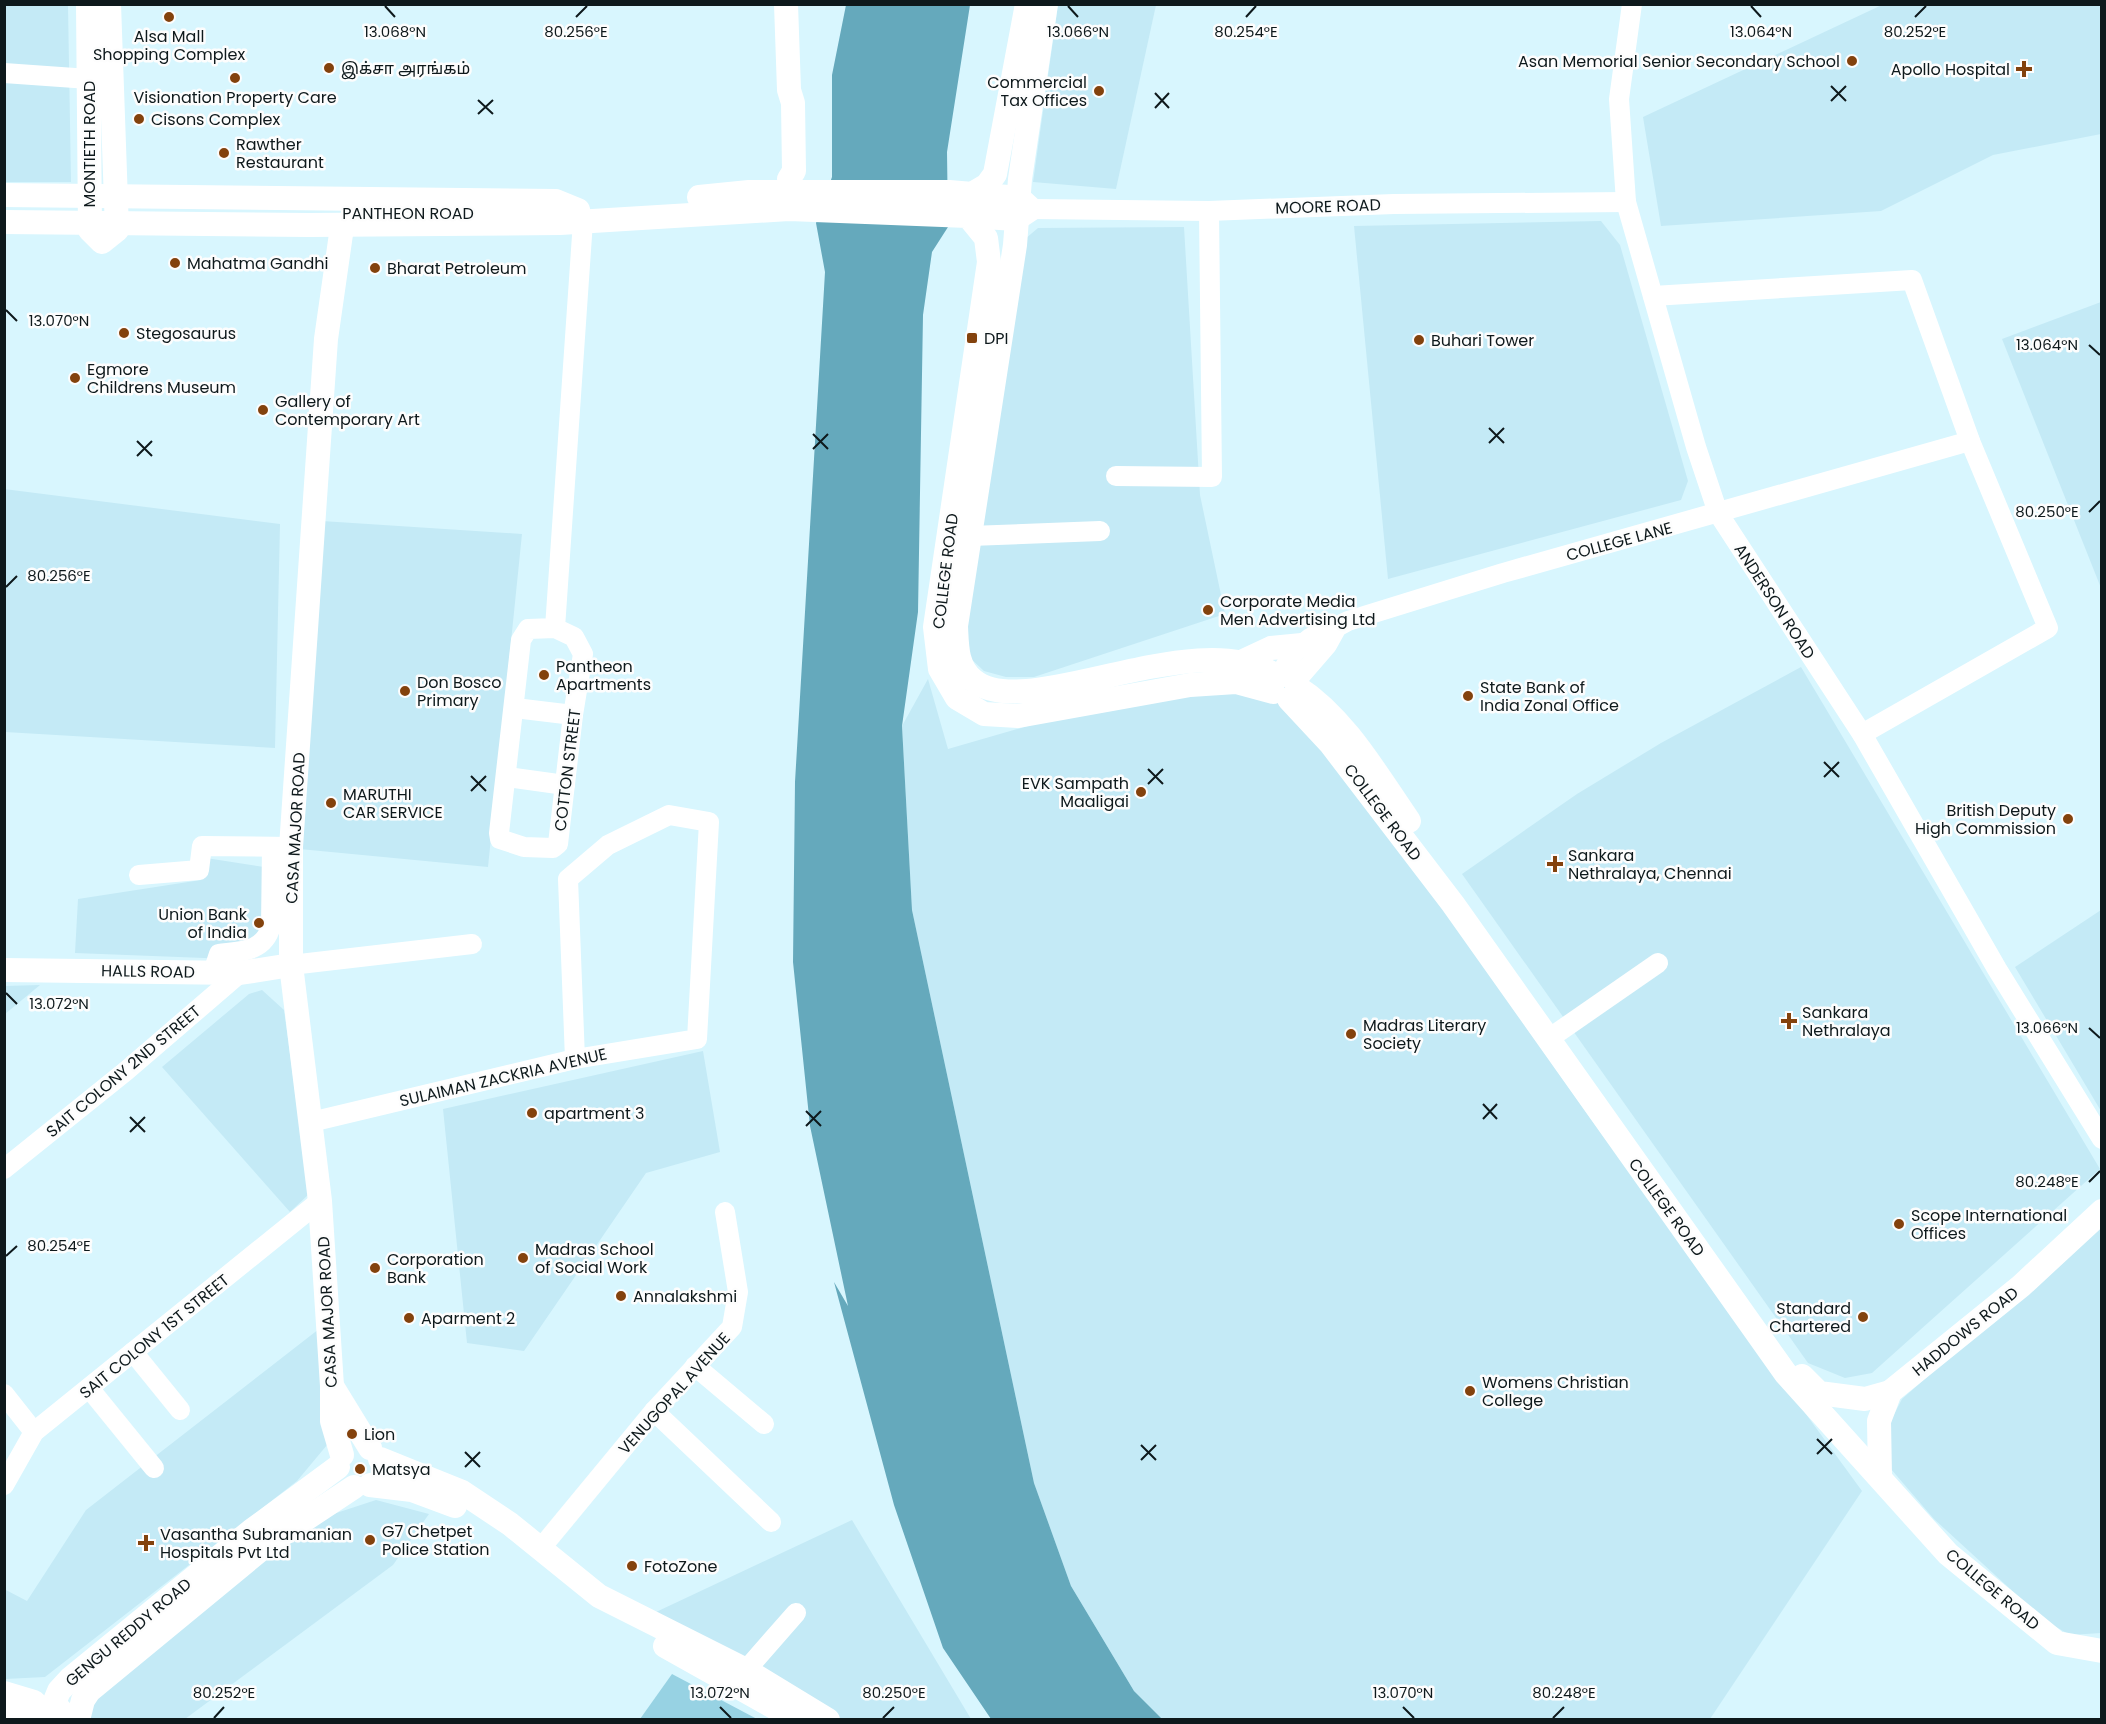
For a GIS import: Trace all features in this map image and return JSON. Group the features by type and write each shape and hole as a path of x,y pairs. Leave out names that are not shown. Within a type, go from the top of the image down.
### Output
{"main road":[{"name":"MONTIETH ROAD","path":"88,4 89,196 103,234"},
{"path":"103,234 117,196 109,4"},
{"path":"786,4 789,90 783,101 795,190"},
{"path":"959,204 987,185 995,174 1027,4"},
{"name":"COLLEGE ROAD","path":"1046,4 1022,208 956,626 958,660 972,680 991,690 1019,693 1182,661 1241,662 1267,669 1285,685 1453,904 1786,1374 1948,1554 2057,1643 2102,1652"},
{"path":"749,192 770,179 795,190"},
{"path":"4,222 309,225 572,217 795,190 1022,208"},
{"name":"PANTHEON ROAD","path":"4,211 471,213 572,217 749,192 795,190"},
{"path":"4,195 556,201 572,217"},
{"path":"194,231 195,197"},
{"name":"COLLEGE ROAD","path":"959,204 986,238 989,262 935,627 940,669 957,698 984,714 1018,716 1190,685 1236,682 1285,685 1312,697 1359,749 1795,1368 1819,1393 1865,1399 1890,1392"},
{"path":"4,232 103,234 194,231 340,234 566,231 572,217"},
{"name":"CASA MAJOR ROAD","path":"340,234 326,339 282,847 291,934 292,973 320,1201 332,1386 332,1421 340,1461"},
{"path":"1241,662 1271,648 1302,645"},
{"path":"244,972 266,963 291,934"},
{"name":"HALLS ROAD","path":"4,970 292,973"},
{"name":"HADDOWS ROAD","path":"1890,1392 2022,1286 2102,1211"},
{"path":"4,1713 27,1718 46,1713 79,1715 83,1700 89,1692 265,1546 379,1475 375,1454 332,1386"},
{"path":"1880,1476 1879,1421 1890,1392"},
{"path":"797,1719 597,1608 535,1558 470,1514 432,1496 412,1490 362,1486 343,1479 340,1461 358,1446 462,1492 541,1548 599,1596 746,1670 828,1719"},
{"name":"GENGU REDDY ROAD","path":"46,1713 59,1691 71,1678 340,1461"},
{"path":"4,1694 34,1702 46,1713"}],"street":[{"name":"ANDERSON ROAD","path":"1632,4 1619,99 1626,202 1696,447 1718,513 1862,734 1997,969 2102,1138"},
{"path":"4,73 89,79"},
{"name":"MOORE ROAD","path":"1022,208 1209,211 1394,204 1626,202"},
{"path":"1116,476 1212,477 1209,211"},
{"path":"555,628 572,217"},
{"path":"1653,296 1912,280 1970,441 2048,628 1862,734"},
{"name":"COLLEGE LANE","path":"1285,685 1287,663 1315,632 1337,627 1348,621 1503,573 1970,441"},
{"path":"970,536 1100,531"},
{"path":"1285,685 1328,645 1337,627"},
{"name":"COTTON STREET","path":"555,628 574,637 583,649 558,844 553,848 524,847 500,839 523,635 528,629 555,628"},
{"path":"515,708 573,715"},
{"path":"507,777 565,785"},
{"name":"SULAIMAN ZACKRIA AVENUE","path":"311,1122 575,1059 697,1039 709,822 669,814 608,845 568,879 575,1059"},
{"path":"139,875 199,870 202,846 282,847 269,936 257,948 219,954 213,972"},
{"path":"292,973 472,944"},
{"path":"1557,1033 1658,963"},
{"name":"SAIT COLONY 2ND STREET","path":"4,1168 126,1071 244,972"},
{"name":"SAIT COLONY 1ST STREET","path":"4,1485 34,1431 320,1201"},
{"name":"VENUGOPAL AVENUE","path":"541,1548 654,1411 732,1327 738,1292 724,1212"},
{"path":"133,1352 180,1410"},
{"path":"695,1366 764,1424"},
{"path":"89,1388 154,1468"},
{"path":"4,1394 34,1431"},
{"path":"654,1411 771,1522"},
{"path":"746,1670 796,1613"}],"shaded area":[{"name":"Asan Memorial Senior Secondary School","path":"1884,4 2101,5 2101,134 1993,155 1881,211 1661,226 1643,117"},
{"path":"4,5 68,5 71,182 5,182"},
{"path":"846,5 970,5 947,152 948,227 932,252 923,315 918,612 902,726 912,910 1034,1483 1071,1586 1134,1691 1162,1719 991,1719 943,1648 894,1505 834,1282 848,1306 810,1126 793,962 795,782 825,272 816,223 832,177 832,75"},
{"path":"1058,5 1156,5 1116,189 1033,182"},
{"path":"1601,221 1620,245 1688,481 1681,500 1388,579 1354,226"},
{"path":"1184,227 1200,495 1225,614 1034,677 1006,677 984,671 968,656 962,637 1025,239 1038,228"},
{"path":"2102,302 2101,588 2002,339"},
{"path":"4,489 280,524 275,748 5,732"},
{"name":"Don Bosco Primary","path":"322,521 522,534 488,867 289,848"},
{"name":"Sankara Nethralaya","path":"1801,667 2100,1169 1872,1373 1845,1378 1808,1363 1462,874 1577,794 1661,743"},
{"path":"928,679 948,749 1184,681 1242,684 1283,704 1322,737 1593,1122 1862,1491 1710,1719 1162,1720 1134,1691 1071,1586 1034,1483 912,910 902,726"},
{"path":"206,858 264,867 263,938 230,959 75,953 78,899 201,880"},
{"path":"2101,910 2101,1111 2015,967"},
{"path":"40,985 5,1014 5,986"},
{"path":"262,990 284,1010 309,1194 290,1212 162,1067 249,994"},
{"name":"Madras School of Social Work","path":"703,1051 720,1152 646,1173 524,1351 467,1343 443,1109"},
{"path":"2101,1224 2101,1633 2070,1635 2044,1620 1934,1519 1884,1461 1885,1432 1902,1399"},
{"path":"319,1329 327,1445 297,1481 45,1677 5,1679 4,1589 27,1601 86,1510"},
{"path":"376,1500 429,1514 393,1565 185,1719 85,1720 93,1691 318,1519"},
{"path":"852,1520 971,1719 832,1719 656,1612"},
{"path":"672,1674 757,1719 640,1719"}],"place":[{"name":"Alsa Mall Shopping Complex","path":"169,17"},
{"name":"Asan Memorial Senior Secondary School","path":"1852,61"},
{"name":"இக்சா அரங்கம்","path":"329,68"},
{"name":"Apollo Hospital","path":"2024,69"},
{"name":"Visionation Property Care","path":"235,78"},
{"name":"Commercial Tax Offices","path":"1099,91"},
{"name":"Cisons Complex","path":"139,119"},
{"name":"Rawther Restaurant","path":"224,153"},
{"name":"Mahatma Gandhi","path":"175,263"},
{"name":"Bharat Petroleum","path":"375,268"},
{"name":"Stegosaurus","path":"124,333"},
{"name":"DPI","path":"972,338"},
{"name":"Buhari Tower","path":"1419,340"},
{"name":"Egmore Childrens Museum","path":"75,378"},
{"name":"Gallery of Contemporary Art","path":"263,410"},
{"name":"Corporate Media Men Advertising Ltd","path":"1208,610"},
{"name":"Pantheon Apartments","path":"544,675"},
{"name":"Don Bosco Primary","path":"405,691"},
{"name":"State Bank of India Zonal Office","path":"1468,696"},
{"name":"EVK Sampath Maaligai","path":"1141,792"},
{"name":"MARUTHI CAR SERVICE","path":"331,803"},
{"name":"British Deputy High Commission","path":"2068,819"},
{"name":"Sankara Nethralaya, Chennai","path":"1555,864"},
{"name":"Union Bank of India","path":"259,923"},
{"name":"Sankara Nethralaya","path":"1789,1021"},
{"name":"Madras Literary Society","path":"1351,1034"},
{"name":"apartment 3","path":"532,1113"},
{"name":"Scope International Offices","path":"1899,1224"},
{"name":"Madras School of Social Work","path":"523,1258"},
{"name":"Corporation Bank","path":"375,1268"},
{"name":"Annalakshmi","path":"621,1296"},
{"name":"Standard Chartered","path":"1863,1317"},
{"name":"Aparment 2","path":"409,1318"},
{"name":"Womens Christian College","path":"1470,1391"},
{"name":"Lion","path":"352,1434"},
{"name":"Matsya","path":"360,1469"},
{"name":"G7 Chetpet Police Station","path":"370,1540"},
{"name":"Vasantha Subramanian Hospitals Pvt Ltd","path":"146,1543"},
{"name":"FotoZone","path":"632,1566"}]}
